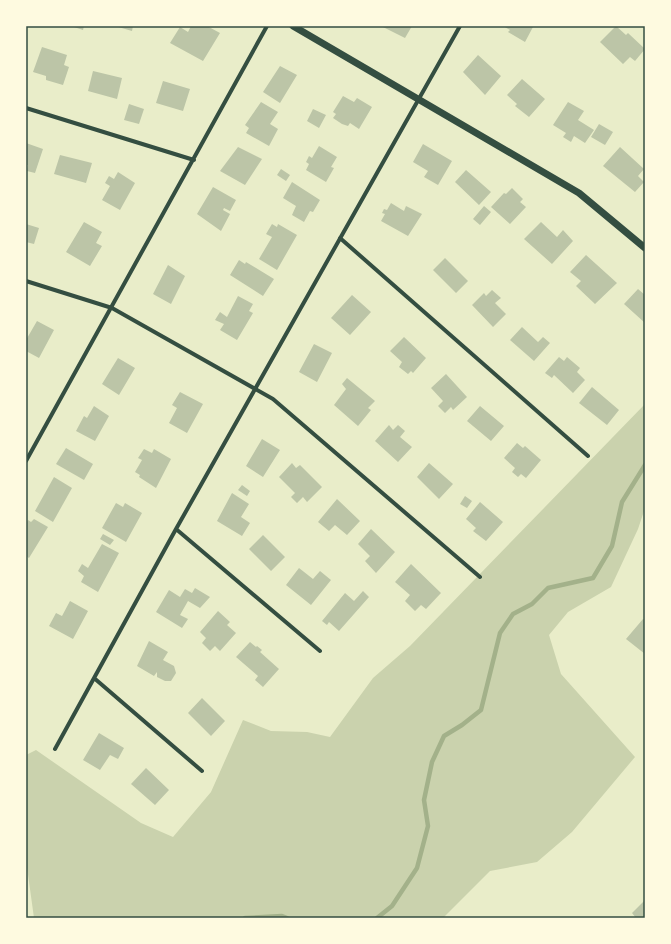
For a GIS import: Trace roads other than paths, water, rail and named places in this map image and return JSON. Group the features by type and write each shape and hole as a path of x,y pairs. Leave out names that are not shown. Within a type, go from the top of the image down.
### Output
{"street":[{"path":"26,461 267,26"},
{"path":"293,26 579,193 645,248"},
{"path":"55,749 176,529 460,26"},
{"path":"26,108 194,160"},
{"path":"340,238 588,456"},
{"path":"26,281 112,308 273,399 480,577"},
{"path":"176,529 320,651"},
{"path":"94,678 202,771"}],"waterway":[{"path":"377,918 392,906 417,868 428,826 424,800 432,762 444,736 462,725 481,710 500,633 513,614 532,604 548,588 593,578 612,546 622,502 645,465"},
{"path":"245,918 282,916 287,918"}]}
